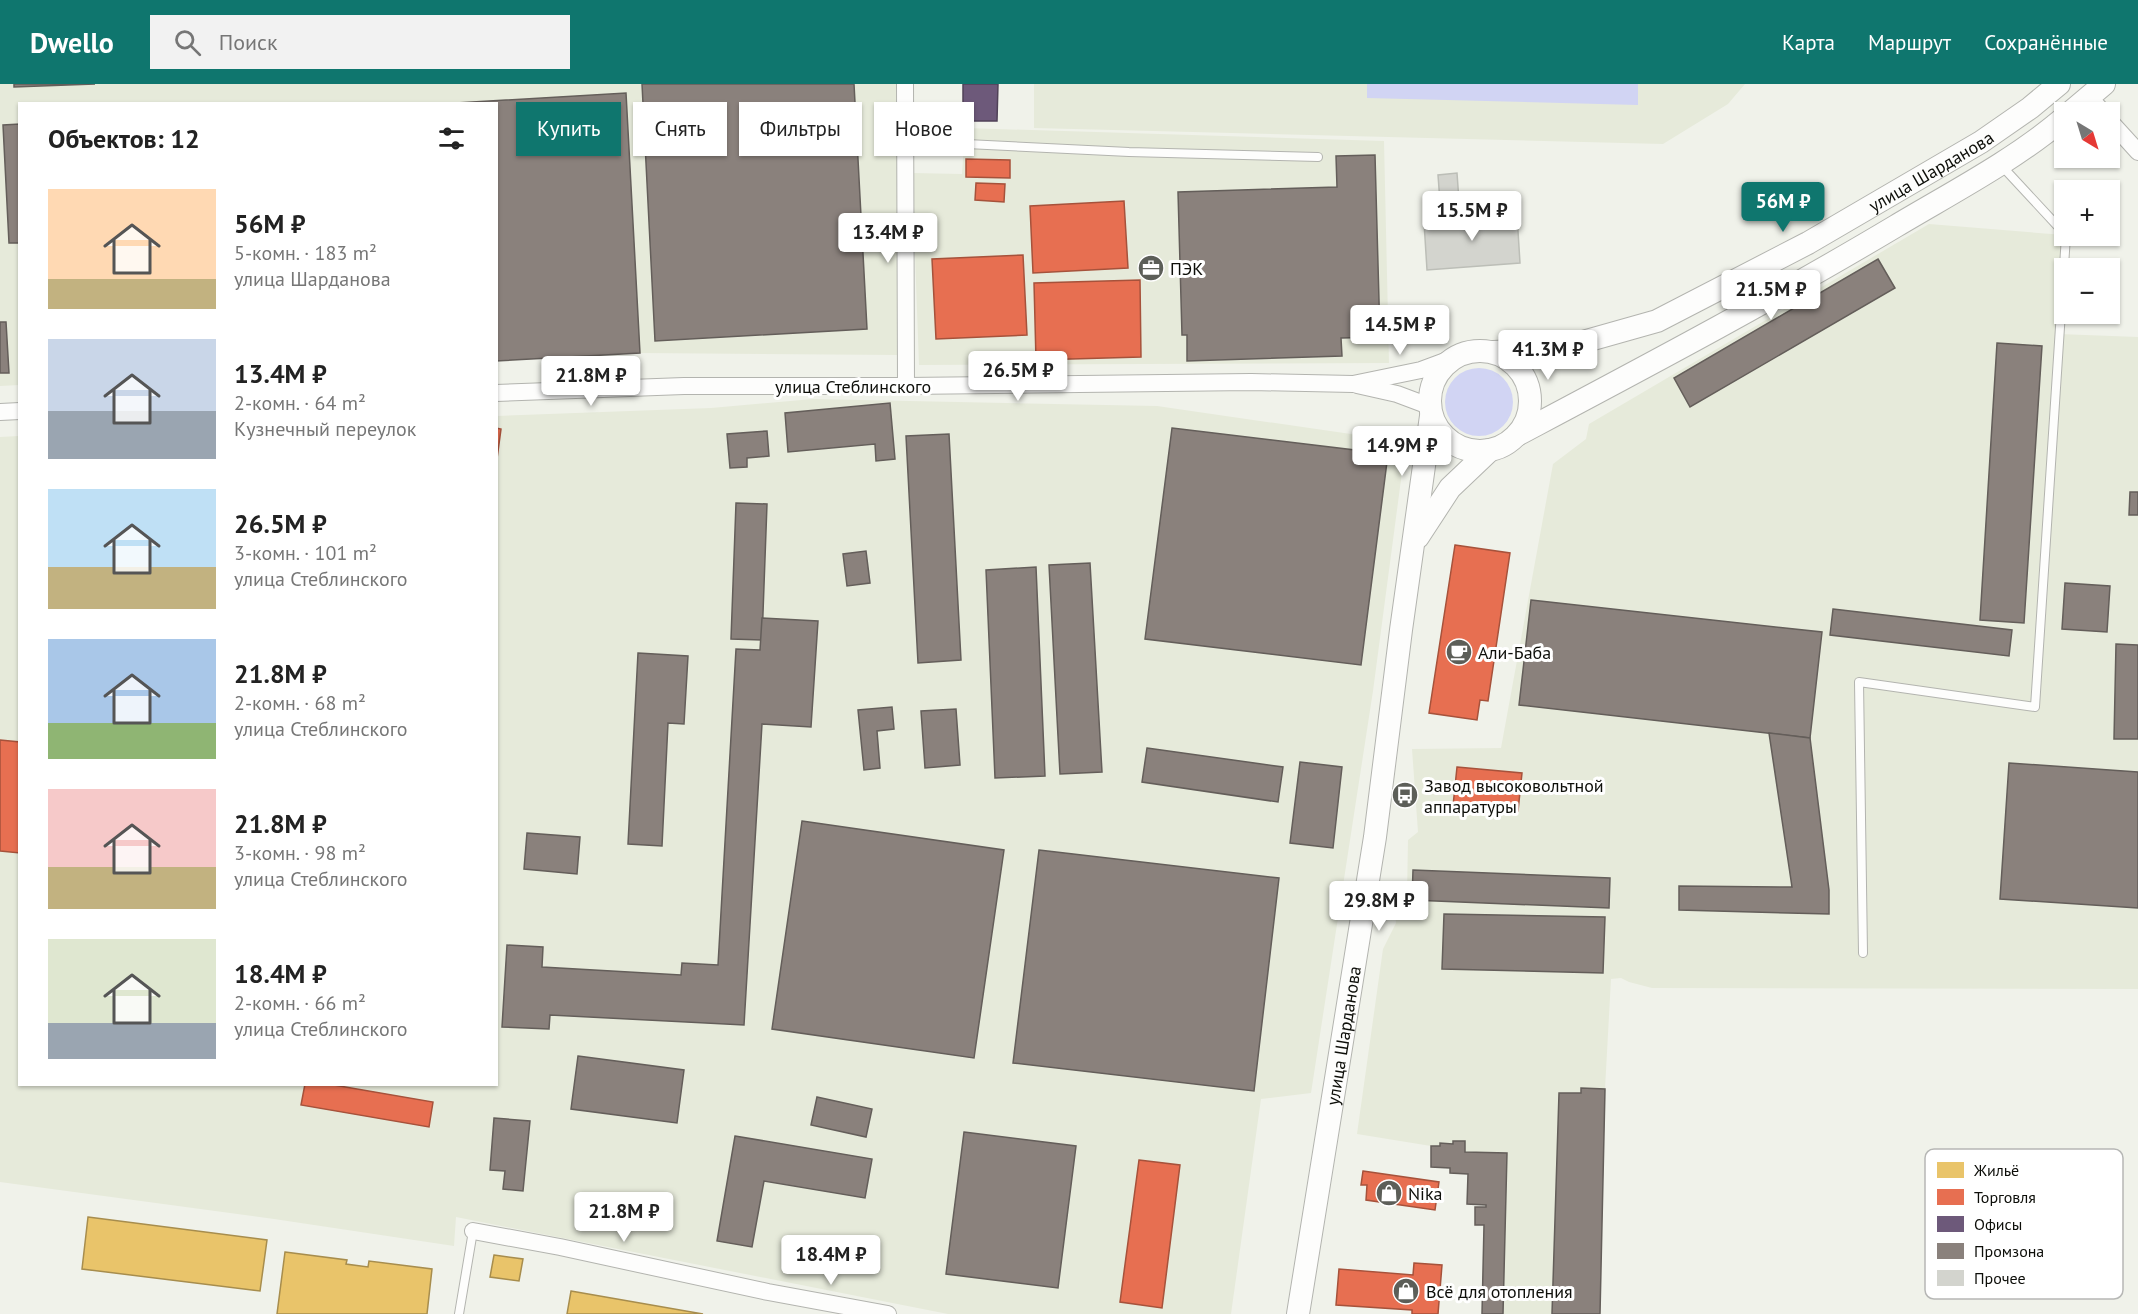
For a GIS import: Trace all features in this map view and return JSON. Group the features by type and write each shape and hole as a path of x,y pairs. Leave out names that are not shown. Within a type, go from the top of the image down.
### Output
{"main road":[{"name":"улица Шарданова","path":"1493,352 1572,345 1658,321 1808,243 1981,142 2030,108 2059,84"},
{"name":"улица Шарданова","path":"1517,435 1825,268 2000,164 2054,126"},
{"path":"1474,351 1493,352 1515,364 1523,375 1528,386 1529,412 1525,424 1517,435 1500,447 1476,452 1448,441 1438,430 1430,411 1430,391 1435,377 1444,365 1456,357 1474,351"},
{"name":"улица Шарданова","path":"1298,1314 1375,837 1430,411"},
{"path":"1414,544 1450,488 1490,450"}],"street":[{"path":"905,84 905,102"},
{"path":"2120,132 2138,152"},
{"path":"905,156 906,386"},
{"path":"1353,384 1421,370 1456,357"},
{"name":"улица Стеблинского","path":"498,393 684,386 1251,382 1353,384"},
{"path":"1353,384 1397,394 1430,411"},
{"path":"0,412 18,411"},
{"path":"473,1231 560,1247 768,1292 888,1314"}],"lane":[{"path":"974,144 1129,152 1318,157"},
{"path":"2000,164 2054,222"},
{"path":"1863,953 1859,682 2035,707 2064,246"},
{"path":"459,1314 468,1248 473,1231"}],"shaded area":[{"path":"0,84 896,84 896,102 874,102 874,156 897,156 900,355 640,353 498,361 498,102 18,102 18,385 0,386"},
{"path":"1034,84 1745,84 1728,104 1663,144 1034,128"},
{"path":"1367,84 1638,84 1638,105 1367,98"},
{"name":"ПЭК","path":"974,128 1384,141 1389,363 919,365 912,173 962,174 963,156 974,156"},
{"path":"1929,224 2054,234 2054,246 2063,246 2063,258 2054,258 2054,324 2060,324 2059,334 2138,337 2138,989 1652,988 1621,978 1611,979 1605,1089 1600,1314 1482,1314 1484,1225 1475,1225 1475,1207 1486,1207 1486,1205 1467,1204 1468,1174 1450,1173 1450,1168 1431,1167 1431,1146 1357,1134 1383,949 1396,923 1395,910 1411,908 1407,895 1408,840 1418,832 1412,749 1501,748 1553,464 1586,439 1589,424"},
{"path":"1472,368 1486,368 1498,373 1508,383 1513,402 1508,421 1498,431 1486,436 1472,436 1460,431 1450,421 1445,409 1445,395 1450,383 1460,373"},
{"path":"813,399 1157,406 1406,442 1373,691 1311,1093 1261,1099 1231,1314 948,1314 456,1217 454,1246 0,1182 0,437 18,436 18,1086 498,1086 498,416 711,408"}],"building: Жильё":[{"path":"88,1217 267,1240 260,1291 82,1269"},
{"path":"285,1252 347,1260 346,1264 368,1267 369,1261 432,1269 427,1314 277,1314"},
{"path":"494,1255 523,1259 519,1281 490,1277"},
{"path":"571,1291 703,1314 567,1314"}],"building: Торговля":[{"path":"966,159 1010,160 1010,178 966,177"},
{"path":"976,183 1005,184 1004,202 975,200"},
{"path":"1124,201 1128,268 1033,273 1030,206"},
{"path":"1023,255 1027,335 936,339 932,259"},
{"path":"1140,280 1141,357 1036,360 1034,283"},
{"path":"498,428 501,429 498,451"},
{"path":"1455,545 1510,553 1488,701 1480,700 1477,720 1429,713"},
{"path":"0,740 18,742 18,853 0,851"},
{"path":"1457,767 1522,773 1518,811 1453,806"},
{"path":"305,1086 340,1086 433,1102 429,1127 301,1105"},
{"path":"1139,1160 1180,1165 1162,1308 1120,1302"},
{"path":"1363,1171 1439,1182 1435,1210 1366,1200 1367,1185 1361,1185"},
{"path":"1414,1263 1442,1265 1438,1314 1412,1314 1412,1310 1336,1305 1339,1269 1413,1275"}],"building: Офисы":[{"path":"963,84 998,84 997,121 974,121 974,102 963,102"}],"building: Промзона":[{"path":"14,84 95,84 14,87"},
{"path":"642,84 854,84 855,102 739,102 739,156 858,156 867,329 655,341 646,156 727,156 727,102 643,102"},
{"path":"626,93 640,353 498,361 498,102 473,102"},
{"path":"18,124 18,243 9,243 3,125"},
{"path":"1375,155 1380,337 1341,338 1342,356 1187,361 1187,335 1182,335 1178,192 1337,187 1336,156"},
{"path":"1878,259 1895,288 1690,407 1674,378"},
{"path":"0,322 6,322 9,373 0,373"},
{"path":"1997,343 2042,346 2024,623 1980,620"},
{"path":"890,403 895,459 876,461 875,444 788,452 785,413"},
{"path":"1172,428 1388,454 1361,665 1145,639"},
{"path":"767,431 769,456 747,458 747,467 730,468 727,434"},
{"path":"949,434 961,660 918,663 906,436"},
{"path":"2130,492 2138,492 2138,515 2129,515"},
{"path":"736,503 767,504 762,640 731,639"},
{"path":"866,551 870,583 847,586 843,554"},
{"path":"1090,563 1102,772 1060,774 1049,565"},
{"path":"1036,567 1045,776 995,778 986,570"},
{"path":"2065,583 2110,586 2107,632 2062,629"},
{"path":"1531,600 1822,632 1810,738 1519,705"},
{"path":"1833,609 2012,630 2009,656 1830,635"},
{"path":"762,618 818,621 811,727 762,724 744,1025 550,1015 549,1029 502,1027 507,945 543,947 542,967 681,975 682,963 718,965 736,649 760,650"},
{"path":"2116,644 2138,645 2138,739 2114,739"},
{"path":"638,653 688,656 684,724 668,723 662,846 628,844"},
{"path":"892,707 894,729 877,731 880,768 864,770 858,710"},
{"path":"956,709 960,765 925,768 921,711"},
{"path":"1769,733 1810,738 1829,890 1829,914 1679,910 1679,886 1792,887"},
{"path":"1147,748 1283,767 1278,802 1142,782"},
{"path":"1300,762 1342,767 1333,848 1290,843"},
{"path":"2009,763 2138,772 2138,908 2000,899"},
{"path":"802,821 1004,850 974,1058 772,1029"},
{"path":"527,833 580,837 577,874 524,869"},
{"path":"1039,850 1279,878 1254,1091 1013,1063"},
{"path":"1413,870 1610,878 1609,908 1412,900"},
{"path":"1444,914 1605,917 1603,973 1442,969"},
{"path":"578,1056 684,1070 677,1123 571,1109"},
{"path":"1581,1088 1605,1089 1600,1314 1552,1314 1559,1093 1581,1093"},
{"path":"817,1097 872,1109 866,1137 811,1125"},
{"path":"494,1118 530,1121 523,1191 503,1189 505,1171 490,1170"},
{"path":"964,1132 1076,1146 1058,1288 946,1274"},
{"path":"735,1136 872,1159 865,1198 764,1181 752,1247 717,1241"},
{"path":"1453,1141 1465,1141 1465,1152 1507,1153 1503,1314 1482,1314 1484,1225 1475,1225 1475,1207 1486,1207 1486,1205 1467,1204 1468,1174 1450,1173 1450,1168 1431,1167 1431,1146 1440,1146 1440,1143 1453,1144"}],"building: Прочее":[{"path":"1457,173 1459,201 1440,202 1438,175"},
{"path":"1517,215 1520,263 1427,270 1424,222"}],"place":[{"name":"ПЭК","path":"1151,268"},
{"name":"Али-Баба","path":"1459,652"},
{"name":"Завод высоковольтной аппаратуры","path":"1405,795"},
{"name":"Nika","path":"1389,1193"},
{"name":"Всё для отопления","path":"1406,1291"}]}
